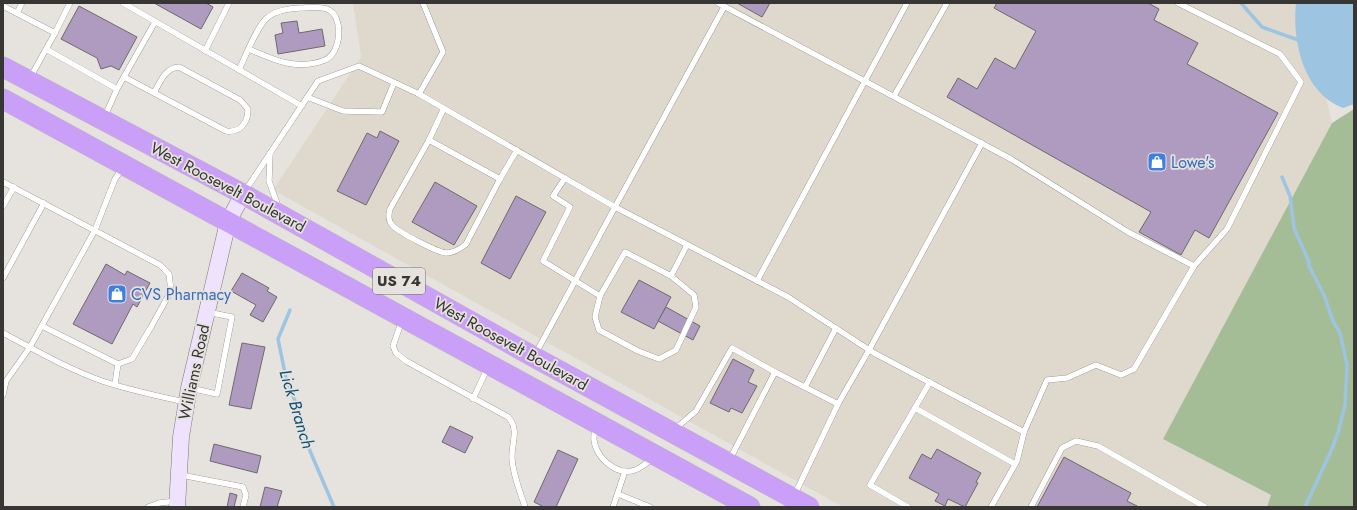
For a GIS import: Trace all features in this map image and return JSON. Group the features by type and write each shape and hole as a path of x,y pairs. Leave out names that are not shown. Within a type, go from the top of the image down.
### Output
{"highway":[{"name":"West Roosevelt Boulevard","path":"3,67 243,194 534,357 801,503"},
{"path":"3,77 60,97"},
{"name":"West Roosevelt Boulevard","path":"3,99 750,507"}],"street":[{"name":"Williams Road","path":"177,504 181,437 188,395 228,222 243,194"}],"lane":[{"path":"16,13 22,3"},
{"path":"28,80 70,3"},
{"path":"123,3 302,106"},
{"path":"205,51 229,3"},
{"path":"419,94 443,52 423,3"},
{"path":"718,3 1011,158 1128,232 1194,266"},
{"path":"756,281 907,3"},
{"path":"894,96 948,3"},
{"path":"991,507 1015,464 1024,432 1047,380 1067,378 1096,365 1121,375 1134,369 1194,266 1227,229 1301,82 1280,54 1178,3"},
{"path":"3,6 55,33"},
{"path":"534,357 724,6"},
{"path":"239,70 249,49 262,24 267,17 276,12 314,7 327,9 334,14 338,24 338,46 333,54 326,60 297,64 281,63 249,49"},
{"path":"103,120 124,77 155,22"},
{"path":"46,49 118,89"},
{"path":"243,194 318,81 359,66 419,94 615,207 788,297 870,350 1024,432"},
{"path":"124,77 154,93 226,131 238,130 244,124 248,116 248,109 240,100 179,67 172,68 165,74 154,93"},
{"path":"307,97 343,111 382,112 394,83"},
{"path":"444,108 429,140 390,209 388,215 394,227 436,250 446,253 457,251 466,244 517,150"},
{"path":"429,140 500,179"},
{"path":"801,503 838,404 870,350 982,143"},
{"path":"270,154 269,181 276,196 280,215"},
{"path":"3,395 4,380 30,347 42,326 95,230 115,179 124,165"},
{"path":"565,178 553,196 570,207 543,261 600,296"},
{"path":"3,182 160,265 170,274 171,291 152,327 132,359 118,364 42,326"},
{"path":"3,206 14,187"},
{"path":"3,278 44,203"},
{"path":"671,276 687,244"},
{"path":"625,252 671,276 694,295 696,307 676,350 659,359 638,351 599,330 595,317 600,296 625,252"},
{"path":"3,333 95,378 148,394 217,394 232,318 207,312"},
{"path":"402,318 393,346 396,353 406,361 508,417 513,422 515,430 512,446 513,470 525,507"},
{"path":"805,387 836,328"},
{"path":"671,432 696,411 732,348 838,404"},
{"path":"115,384 118,364"},
{"path":"473,399 489,365"},
{"path":"728,463 775,372"},
{"path":"908,507 870,485 930,382"},
{"path":"916,408 1015,464"},
{"path":"599,425 594,435 595,443 606,463 615,470 636,470 656,456"},
{"path":"1030,507 1062,448 1076,441 1098,446 1205,507"},
{"path":"613,507 625,471"},
{"path":"178,475 243,487 246,495 243,507"},
{"path":"618,494 650,507"},
{"path":"148,507 159,502 177,504"}],"shaded area":[{"path":"353,3 1304,3 1332,123 1163,439 1271,495 1267,507 843,507 273,190 361,57"}],"green space":[{"path":"1354,109 1354,507 1267,507 1271,495 1163,439 1332,123"}],"water":[{"path":"1296,3 1354,3 1354,104 1343,108 1329,101 1318,91 1309,78 1303,64 1296,33"}],"building":[{"path":"154,3 206,3 213,7 201,29"},
{"path":"737,3 770,3 762,17"},
{"name":"Lowe's","path":"997,3 1148,3 1159,9 1154,20 1198,43 1187,64 1278,113 1209,238 1195,230 1181,255 1139,232 1151,212 947,97 958,78 977,89 995,58 1015,69 1036,31 994,8"},
{"path":"79,6 137,37 119,70 111,66 101,69 97,58 61,39"},
{"path":"297,21 299,33 322,29 325,46 278,54 275,35 283,33 281,23"},
{"path":"380,131 399,141 366,205 337,191 367,133 377,138"},
{"path":"435,182 477,206 454,245 412,222"},
{"path":"516,196 546,212 510,279 481,263"},
{"name":"CVS Pharmacy","path":"106,264 125,275 127,271 150,283 137,307 133,304 112,344 73,324"},
{"path":"242,273 269,288 267,291 277,297 263,322 250,315 256,305 231,291"},
{"path":"639,280 671,297 654,329 621,312"},
{"path":"666,307 700,326 693,340 658,321"},
{"path":"242,343 265,347 251,409 229,405"},
{"path":"733,359 754,370 748,382 757,386 742,413 731,408 729,412 710,403"},
{"path":"450,426 473,437 465,453 442,442"},
{"path":"214,444 261,456 257,473 210,461"},
{"path":"937,449 981,473 976,482 978,483 965,507 948,499 945,506 935,501 939,494 909,478 922,454 931,459"},
{"path":"558,450 578,459 556,507 544,507 534,502"},
{"path":"1064,457 1131,493 1127,501 1139,507 1037,507"},
{"path":"265,487 282,491 277,507 260,507"},
{"path":"230,493 237,495 234,507 227,507"}],"waterway":[{"path":"1241,3 1262,27 1301,41"},
{"path":"1282,177 1290,196 1294,228 1309,262 1309,266 1324,295 1333,321 1340,333 1347,365 1345,405 1338,433 1305,507"},
{"name":"Lick Branch","path":"290,310 278,339 286,378 299,411 310,451 334,507"}],"place":[{"name":"Lowe's","path":"1157,162"},
{"name":"CVS Pharmacy","path":"117,294"}]}
